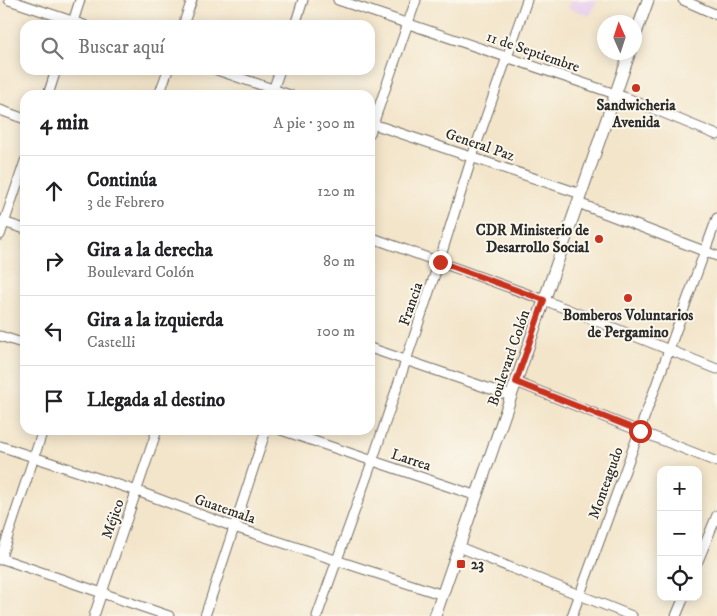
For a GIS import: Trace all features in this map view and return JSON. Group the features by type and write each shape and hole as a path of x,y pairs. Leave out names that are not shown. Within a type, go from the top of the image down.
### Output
{"main road":[{"path":"642,17 648,0"},
{"name":"Boulevard Colón","path":"435,616 627,60"}],"street":[{"path":"9,0 64,20"},
{"path":"73,20 80,0"},
{"path":"185,20 192,0"},
{"path":"297,20 303,0"},
{"name":"11 de Septiembre","path":"338,0 407,25 627,98 717,135"},
{"path":"375,115 416,0"},
{"name":"Francia","path":"317,616 372,462 440,262 472,157 527,0"},
{"path":"683,0 717,15"},
{"path":"50,90 54,75"},
{"path":"161,90 166,75"},
{"path":"230,75 268,90"},
{"path":"274,90 278,75"},
{"path":"0,110 20,117"},
{"name":"General Paz","path":"375,124 472,157 580,198 717,256"},
{"path":"0,235 2,222 20,174"},
{"name":"Monteagudo","path":"572,616 717,218"},
{"path":"2,222 20,227"},
{"path":"375,239 544,300 717,369"},
{"path":"0,336 20,342"},
{"path":"375,350 511,396"},
{"path":"516,382 717,462"},
{"path":"41,435 0,559 169,616"},
{"name":"Méjico","path":"94,616 155,435"},
{"path":"205,616 264,435"},
{"name":"Larrea","path":"295,435 477,496"},
{"name":"Guatemala","path":"0,446 137,491 234,527 443,595"},
{"path":"700,556 717,515"},
{"path":"459,547 632,616"},
{"path":"676,616 682,601"}],"shaded area":[{"path":"570,0 597,0 590,16 568,8"}],"place":[{"name":"Sandwicheria Avenida","path":"636,88"},
{"name":"CDR Ministerio de Desarrollo Social","path":"599,239"},
{"name":"Bomberos Voluntarios de Pergamino","path":"628,298"},
{"name":"23","path":"461,564"}],"route":[{"path":"440,262 544,300 516,382 640,431"}]}
